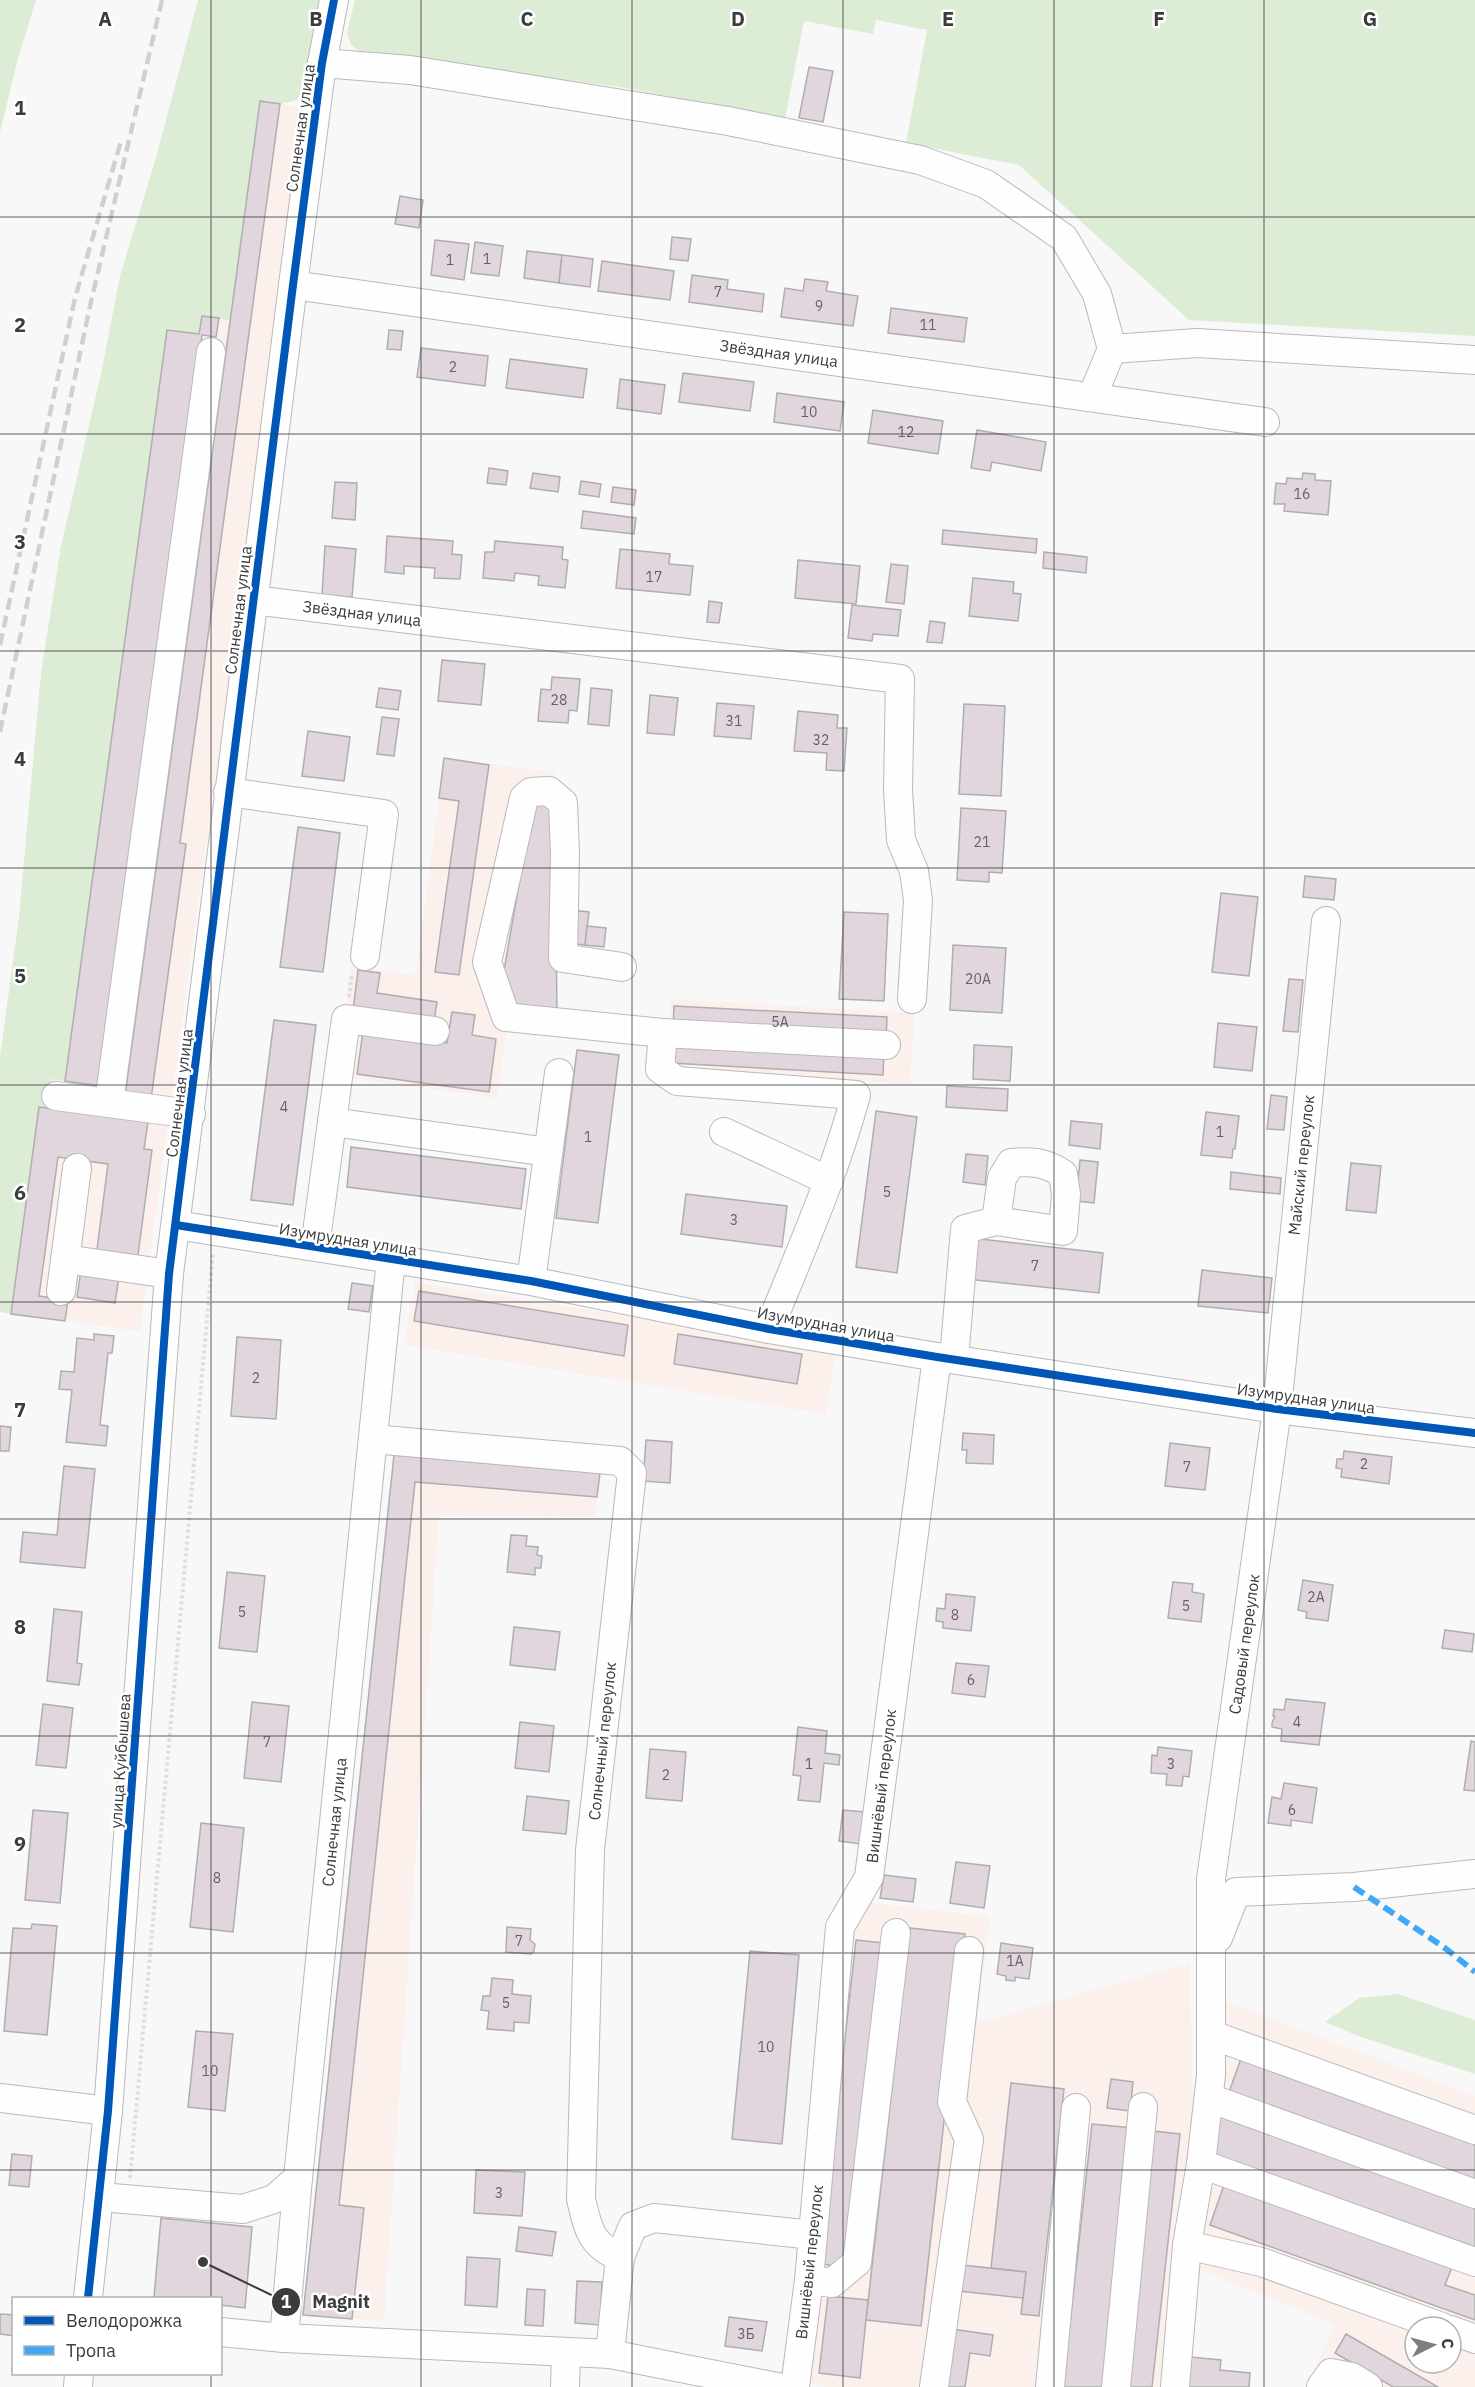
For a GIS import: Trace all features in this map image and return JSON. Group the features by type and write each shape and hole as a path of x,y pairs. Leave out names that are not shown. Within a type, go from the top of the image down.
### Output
{"street":[{"name":"Солнечная улица","path":"176,1225 228,792 293,285 322,63 334,0"},
{"path":"322,63 410,69 728,120 920,160 986,184 1064,238 1097,294 1112,349 1092,397"},
{"name":"Звёздная улица","path":"293,285 1265,422"},
{"path":"1112,349 1197,344 1475,360"},
{"path":"109,1103 211,352"},
{"name":"Звёздная улица","path":"253,600 900,679 898,790 901,840 914,872 918,900 912,999"},
{"path":"622,967 563,958 566,853 563,803 549,791 531,792 524,798 487,962 506,1017 663,1033 886,1045"},
{"path":"228,792 384,814 364,956"},
{"name":"Майский переулок","path":"1277,1409 1326,921"},
{"path":"315,1247 346,1019 435,1031"},
{"path":"663,1033 660,1069 677,1081 856,1095 843,1144 769,1329"},
{"path":"531,1281 559,1073"},
{"path":"56,1096 191,1114"},
{"path":"332,1122 548,1152"},
{"path":"724,1132 829,1181"},
{"path":"61,1292 77,1168"},
{"name":"Вишнёвый переулок","path":"795,2387 809,2280 840,1927 869,1877 965,1229 996,1221"},
{"name":"Изумрудная улица","path":"176,1225 531,1281 769,1329 945,1358 1277,1409 1475,1434"},
{"name":"улица Куйбышева","path":"88,2297 108,2110 169,1274 176,1225"},
{"path":"65,1259 169,1274"},
{"name":"Солнечная улица","path":"284,2338 298,2178 391,1259"},
{"name":"Садовый переулок","path":"1175,2387 1187,2245 1201,2164 1209,2098 1212,2035 1211,1879 1277,1409"},
{"name":"Солнечный переулок","path":"373,1439 620,1461 632,1473 590,1850 581,2189 588,2232 604,2250 620,2257"},
{"path":"1212,1954 1236,1892 1354,1887 1475,1874"},
{"path":"809,2280 832,2283 857,2262 896,1933"},
{"path":"934,2387 969,2139 952,2102 969,1951"},
{"path":"1212,2035 1475,2130"},
{"path":"0,2098 108,2110"},
{"path":"1209,2098 1475,2194"},
{"path":"1116,2387 1143,2107"},
{"path":"1050,2387 1076,2108"},
{"path":"1201,2164 1475,2262"},
{"path":"100,2197 243,2209 274,2199 298,2178"},
{"path":"610,2354 620,2257 633,2226 654,2218 813,2235"},
{"path":"1187,2245 1261,2262 1409,2315"},
{"path":"222,2332 284,2338 610,2354 775,2387"},
{"path":"565,2387 566,2353"},
{"path":"1322,2387 1331,2373 1352,2377 1368,2387"}],"path":[{"path":"346,1019 354,962 364,956"},
{"path":"129,2199 215,1232"}],"shaded area":[{"path":"260,101 306,108 140,1331 11,1314 39,1107 48,1108 52,1079 65,1080 167,330 202,316 230,319"},
{"path":"444,758 554,772 557,1009 509,1003 498,1098 336,1076 350,967 416,975"},
{"path":"671,999 915,1013 910,1084 667,1069"},
{"path":"415,1282 836,1350 826,1414 404,1345"},
{"path":"394,1455 600,1473 595,1517 439,1515 384,2321 303,2315"},
{"path":"867,1902 990,1917 977,2023 1190,1963 1193,2108 1162,2387 827,2387 807,2383 850,1931"},
{"path":"1225,2001 1475,2096 1475,2387 1306,2387 1335,2324 1192,2267"}],"green space":[{"path":"0,0 36,0 18,58 0,132"},
{"path":"198,0 319,0 304,87 297,100 280,104 260,102 230,320 202,316 199,334 167,330 65,1081 52,1079 48,1108 39,1108 11,1314 0,1312 0,1057 19,917 41,673 61,546 101,374 120,276 155,161"},
{"path":"355,0 1475,0 1475,336 1189,320 1019,165 906,143 927,30 876,20 873,34 804,21 785,119 620,87 364,54 351,45 347,33"},
{"path":"1398,1994 1475,2020 1475,2074 1358,2036 1325,2022 1359,1998"}],"building":[{"path":"809,67 833,71 823,122 799,118"},
{"path":"260,101 280,104 180,843 186,844 151,1099 125,1096"},
{"path":"400,196 423,200 419,228 395,224"},
{"path":"672,237 691,239 688,261 670,259"},
{"path":"435,240 469,244 464,280 431,275"},
{"path":"475,242 503,246 499,276 471,273"},
{"path":"527,251 562,255 559,283 524,278"},
{"path":"562,255 593,259 590,287 559,283"},
{"path":"602,261 674,271 670,300 598,291"},
{"path":"692,275 728,280 727,289 764,294 762,312 689,302"},
{"path":"805,279 828,282 826,291 858,296 853,326 781,317 785,288 803,291"},
{"path":"891,308 967,318 964,342 888,333"},
{"path":"202,316 219,318 216,337 202,335 101,1086 65,1081 167,330 199,334"},
{"path":"389,330 403,331 401,350 387,349"},
{"path":"421,348 488,356 485,386 417,377"},
{"path":"510,359 587,369 583,398 506,388"},
{"path":"683,373 754,382 750,411 679,402"},
{"path":"620,379 665,385 661,414 617,408"},
{"path":"777,393 844,402 840,431 774,422"},
{"path":"873,410 943,421 938,454 868,443"},
{"path":"977,430 1046,442 1041,471 992,462 990,471 971,468"},
{"path":"489,468 508,471 506,485 487,483"},
{"path":"533,473 560,477 558,492 530,488"},
{"path":"1303,473 1315,474 1315,480 1331,481 1328,515 1284,511 1285,504 1274,504 1276,483 1286,484 1287,478 1302,479"},
{"path":"581,481 601,484 599,497 579,494"},
{"path":"335,482 357,483 355,520 332,518"},
{"path":"613,487 636,490 634,505 611,502"},
{"path":"583,511 636,518 634,534 581,528"},
{"path":"943,530 1037,539 1036,553 942,544"},
{"path":"387,536 453,541 452,554 462,555 460,579 434,578 435,568 404,566 404,574 385,572"},
{"path":"495,541 563,547 562,559 568,560 565,588 538,585 539,576 515,573 514,581 483,578 485,552 494,552"},
{"path":"325,546 356,549 352,597 322,595"},
{"path":"620,549 670,554 669,564 693,566 690,595 616,588"},
{"path":"1044,552 1087,557 1086,573 1043,568"},
{"path":"798,560 860,566 856,604 795,598"},
{"path":"891,564 908,566 904,604 886,602"},
{"path":"973,578 1014,582 1013,593 1021,594 1018,621 969,616"},
{"path":"709,601 722,603 719,623 707,622"},
{"path":"852,605 901,610 898,636 873,634 872,641 848,638"},
{"path":"930,621 945,623 942,643 927,642"},
{"path":"442,660 485,664 481,705 438,701"},
{"path":"552,677 580,679 577,711 569,710 568,723 538,721 541,689 551,690"},
{"path":"379,688 401,691 398,710 376,707"},
{"path":"591,688 612,690 609,726 588,724"},
{"path":"650,695 678,698 674,735 647,733"},
{"path":"717,703 754,706 751,739 714,736"},
{"path":"964,704 1005,706 1001,796 959,794"},
{"path":"798,711 838,715 837,728 847,728 844,771 826,770 827,753 794,751"},
{"path":"382,717 399,719 394,756 377,754"},
{"path":"308,731 350,737 344,781 302,776"},
{"path":"444,758 489,765 459,975 435,972 459,801 439,798"},
{"path":"534,799 554,801 557,1009 509,1003 502,982"},
{"path":"961,808 1006,811 1002,873 989,872 989,882 957,880"},
{"path":"298,827 340,833 323,972 280,967"},
{"path":"1305,876 1336,879 1334,900 1303,897"},
{"path":"1221,893 1258,897 1249,976 1212,972"},
{"path":"572,910 589,912 585,945 568,943"},
{"path":"844,912 888,914 884,1001 839,999"},
{"path":"587,926 606,928 604,947 585,945"},
{"path":"953,945 1006,948 1002,1013 950,1010"},
{"path":"358,970 380,973 377,993 437,1002 434,1022 353,1011"},
{"path":"1289,979 1303,980 1298,1032 1283,1031"},
{"path":"674,1006 887,1017 886,1039 673,1028"},
{"path":"452,1012 475,1015 472,1035 496,1039 489,1092 357,1074 363,1031 447,1043"},
{"path":"274,1020 316,1025 293,1205 251,1200"},
{"path":"1218,1023 1257,1027 1252,1071 1214,1067"},
{"path":"672,1041 884,1052 883,1075 671,1063"},
{"path":"974,1045 1012,1047 1010,1081 973,1079"},
{"path":"577,1050 619,1055 598,1223 556,1218"},
{"path":"947,1086 1008,1089 1007,1111 946,1107"},
{"path":"1271,1095 1287,1097 1284,1130 1267,1129"},
{"path":"39,1107 148,1122 144,1149 152,1150 137,1262 96,1257 108,1164 58,1157 39,1296 68,1300 65,1321 11,1314"},
{"path":"876,1111 917,1117 897,1273 856,1267"},
{"path":"1206,1112 1239,1116 1232,1158 1201,1155"},
{"path":"1071,1121 1102,1124 1100,1149 1069,1145"},
{"path":"351,1147 526,1169 521,1209 347,1187"},
{"path":"966,1154 988,1156 985,1185 963,1182"},
{"path":"1080,1160 1098,1162 1094,1203 1076,1201"},
{"path":"1351,1163 1381,1166 1376,1213 1346,1210"},
{"path":"1231,1172 1281,1178 1280,1194 1230,1189"},
{"path":"686,1194 787,1206 782,1247 681,1234"},
{"path":"971,1238 1103,1253 1099,1293 967,1279"},
{"path":"81,1270 119,1277 115,1303 77,1297"},
{"path":"1202,1270 1272,1278 1268,1313 1198,1306"},
{"path":"352,1283 373,1286 369,1312 348,1309"},
{"path":"419,1291 628,1325 624,1356 414,1321"},
{"path":"94,1334 114,1336 112,1353 108,1353 100,1425 108,1426 106,1446 66,1442 72,1390 59,1389 61,1371 74,1372 77,1338 94,1340"},
{"path":"678,1334 802,1354 797,1384 674,1364"},
{"path":"237,1337 281,1340 276,1419 231,1416"},
{"path":"0,1426 11,1427 9,1451 0,1451"},
{"path":"963,1433 994,1435 993,1464 966,1463 967,1450 962,1450"},
{"path":"646,1440 672,1442 670,1483 643,1481"},
{"path":"1170,1443 1210,1448 1205,1490 1165,1486"},
{"path":"1344,1451 1392,1457 1389,1484 1341,1477 1342,1469 1336,1468 1337,1459 1343,1459"},
{"path":"394,1455 600,1473 597,1497 415,1482 339,2205 364,2208 352,2319 303,2315"},
{"path":"64,1466 95,1469 85,1568 20,1562 23,1532 57,1535"},
{"path":"511,1535 527,1536 526,1546 538,1547 537,1555 542,1556 541,1568 535,1568 535,1575 507,1572"},
{"path":"227,1572 265,1576 257,1652 219,1648"},
{"path":"1303,1580 1333,1585 1328,1621 1306,1618 1307,1612 1298,1610"},
{"path":"1173,1582 1193,1584 1192,1592 1204,1594 1201,1622 1168,1618"},
{"path":"946,1594 975,1597 971,1631 943,1628 943,1622 936,1621 937,1608 945,1609"},
{"path":"54,1609 82,1612 77,1663 82,1664 79,1685 47,1681"},
{"path":"514,1627 560,1632 555,1670 510,1665"},
{"path":"1445,1630 1474,1634 1472,1652 1442,1648"},
{"path":"956,1663 989,1666 985,1697 952,1693"},
{"path":"1286,1699 1325,1703 1319,1745 1281,1741 1282,1729 1272,1727 1272,1723 1275,1716 1273,1716 1274,1709 1284,1710"},
{"path":"252,1702 289,1706 281,1782 244,1778"},
{"path":"43,1704 73,1708 66,1768 36,1765"},
{"path":"520,1722 554,1726 549,1772 515,1768"},
{"path":"798,1727 827,1731 825,1753 840,1755 839,1765 824,1763 820,1802 798,1800 801,1776 793,1775"},
{"path":"1471,1741 1475,1742 1475,1791 1464,1790"},
{"path":"1158,1747 1192,1751 1189,1777 1183,1776 1182,1786 1166,1785 1167,1774 1151,1773 1152,1755 1157,1756"},
{"path":"650,1749 686,1752 682,1801 646,1798"},
{"path":"1284,1783 1317,1788 1312,1823 1291,1820 1291,1826 1268,1823 1272,1797 1281,1799"},
{"path":"527,1796 569,1801 566,1834 523,1830"},
{"path":"33,1810 68,1813 60,1903 25,1900"},
{"path":"843,1810 865,1812 861,1844 839,1841"},
{"path":"201,1823 244,1828 233,1932 190,1927"},
{"path":"956,1862 990,1866 984,1908 950,1903"},
{"path":"884,1875 916,1879 913,1902 880,1898"},
{"path":"32,1924 57,1926 47,2035 4,2031 13,1928 31,1929"},
{"path":"507,1927 531,1929 530,1940 535,1944 531,1954 506,1952"},
{"path":"910,1928 965,1934 921,2326 866,2320"},
{"path":"856,1940 884,1943 848,2267 820,2264"},
{"path":"1001,1943 1033,1948 1029,1979 1015,1977 1015,1981 1006,1980 1006,1976 997,1974"},
{"path":"750,1951 799,1955 782,2144 732,2139"},
{"path":"492,1978 513,1980 512,1994 531,1996 529,2023 514,2022 514,2031 487,2029 489,2011 481,2010 483,1996 490,1996"},
{"path":"196,2031 233,2034 225,2111 188,2107"},
{"path":"1243,2053 1475,2136 1475,2184 1228,2095"},
{"path":"1111,2079 1133,2082 1130,2111 1107,2108"},
{"path":"1011,2083 1064,2089 1039,2316 1021,2314 1026,2272 991,2268"},
{"path":"1222,2112 1475,2203 1475,2248 1208,2152"},
{"path":"1092,2124 1133,2128 1105,2387 1063,2387"},
{"path":"1153,2131 1180,2134 1152,2387 1125,2387"},
{"path":"12,2154 32,2156 29,2187 9,2185"},
{"path":"476,2170 525,2172 522,2216 474,2213"},
{"path":"1224,2185 1452,2267 1445,2285 1475,2295 1475,2320 1463,2315 1210,2225"},
{"path":"161,2218 252,2227 245,2308 222,2305 222,2297 154,2297"},
{"path":"519,2227 556,2232 552,2256 516,2251"},
{"path":"467,2257 500,2259 497,2307 465,2305"},
{"path":"962,2265 1026,2272 1023,2298 959,2291"},
{"path":"577,2281 602,2282 600,2325 575,2323"},
{"path":"527,2289 545,2290 543,2326 525,2325"},
{"path":"828,2296 868,2300 860,2378 819,2373"},
{"path":"0,2314 12,2315 12,2336 0,2334"},
{"path":"729,2317 767,2322 762,2351 725,2346"},
{"path":"952,2329 993,2335 990,2356 970,2353 965,2387 944,2387"},
{"path":"1346,2334 1403,2367 1403,2375 1417,2375 1438,2387 1393,2387 1335,2353"},
{"path":"1190,2357 1221,2360 1220,2370 1250,2373 1249,2387 1187,2387"}],"railway":[{"path":"0,732 90,306 162,0"},
{"path":"0,645 75,298 121,141"}],"marked path":[{"path":"1354,1887 1445,1948 1475,1972"}],"cycle path":[{"path":"88,2297 108,2111 169,1274 293,285 322,63 334,0"},
{"path":"176,1225 531,1281 769,1329 937,1357 1277,1409 1475,1433"}],"place":[{"name":"Magnit","path":"203,2262"}]}
